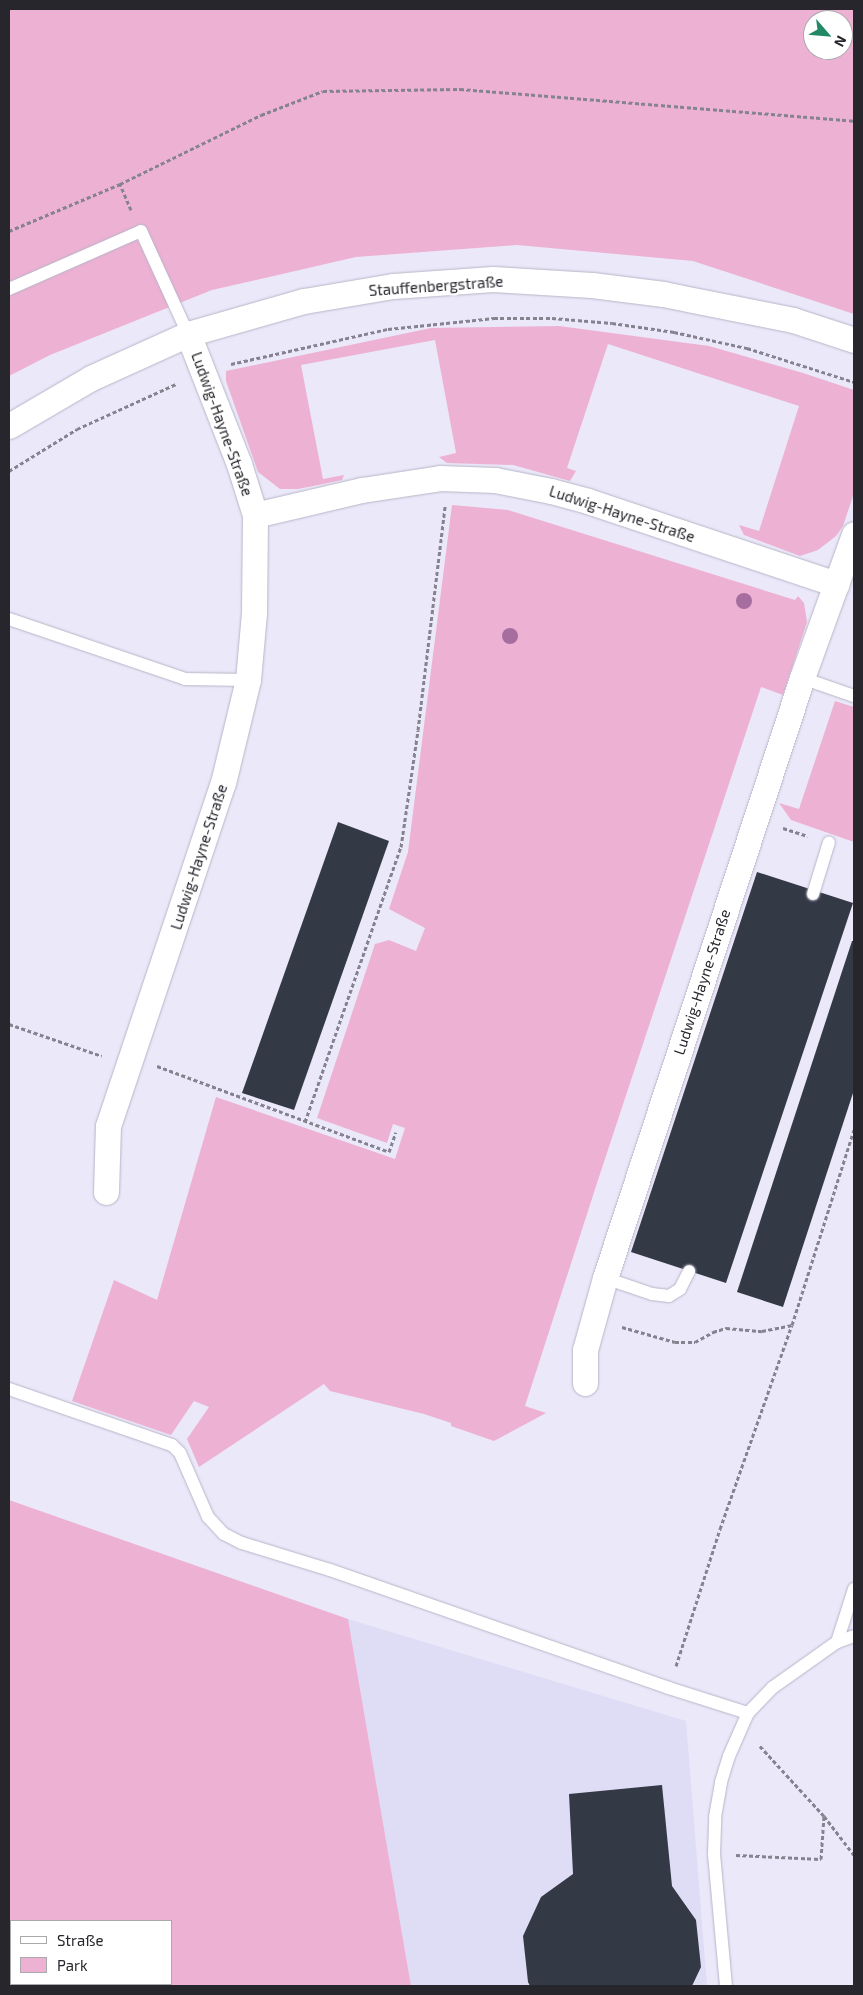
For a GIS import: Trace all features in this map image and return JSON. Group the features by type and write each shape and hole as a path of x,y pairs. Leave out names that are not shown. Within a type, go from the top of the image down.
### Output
{"street":[{"name":"Stauffenbergstraße","path":"9,426 91,378 188,334 304,301 393,286 493,279 592,285 663,294 793,320 854,340"},
{"name":"Ludwig-Hayne-Straße","path":"106,1192 108,1126 223,783 248,680 254,613 255,515 240,464 188,334"},
{"name":"Ludwig-Hayne-Straße","path":"255,515 362,490 448,478 495,480 552,491 836,584"},
{"name":"Ludwig-Hayne-Straße","path":"585,1383 585,1350 605,1278 802,678 854,534"}],"lane":[{"path":"9,289 140,231 188,334"},
{"path":"9,620 185,679 248,680"},
{"path":"802,678 854,696"},
{"path":"813,894 829,842"},
{"path":"605,1278 652,1294 669,1296 680,1289 689,1271"},
{"path":"9,1389 172,1445 180,1453 208,1517 224,1534 242,1543 330,1570 669,1688 748,1713"},
{"path":"836,1642 854,1589"},
{"path":"726,1986 714,1854 715,1818 721,1782 748,1713 772,1688 836,1642 854,1636"}],"path":[{"path":"9,231 120,184 262,115 324,91 460,89 854,121"},
{"path":"120,184 140,231"},
{"path":"9,471 78,429 204,371 269,354 388,330 494,318 552,318 612,323 674,332 747,348 854,382"},
{"path":"305,1122 401,847 418,730 448,478"},
{"path":"9,1024 130,1061 389,1152 396,1132"},
{"path":"669,1688 720,1529 792,1325 854,1130"},
{"path":"593,1318 675,1342 695,1342 713,1332 726,1328 762,1332 792,1325"},
{"path":"742,1726 824,1816 854,1855"},
{"path":"714,1854 821,1858 824,1816"}],"shaded area":[{"path":"348,1619 686,1721 707,1986 411,1986"}],"green space":[{"path":"9,9 854,9 854,314 693,261 517,245 356,257 212,290 50,355 9,376"},
{"path":"559,326 709,346 854,390 854,493 843,526 836,536 818,550 800,556 744,535 739,525 759,531 799,406 608,344 567,468 576,471 570,481 513,465 447,463 439,457 456,453 435,340 301,365 323,479 344,475 342,480 298,489 280,489 258,472 226,381 226,371 431,328"},
{"path":"452,505 508,510 795,600 798,596 804,603 807,622 783,695 761,687 598,1180 525,1406 546,1413 494,1441 424,1414 330,1391 324,1384 199,1467 187,1439 209,1407 194,1401 171,1435 72,1401 114,1280 157,1300 216,1097 395,1159 405,1128 393,1124 387,1143 317,1118 375,944 389,940 416,951 425,928 389,909 408,852"},
{"path":"835,701 854,707 854,842 791,820 779,803 799,809"},
{"path":"9,1500 348,1619 411,1986 9,1986"}],"building":[{"path":"338,822 389,841 294,1110 242,1093"},
{"path":"757,872 853,903 726,1283 631,1252"},
{"path":"852,941 854,941 854,1090 783,1307 737,1292"},
{"path":"662,1785 672,1886 696,1920 701,1967 692,1986 530,1986 523,1936 541,1897 573,1874 569,1794"}]}
